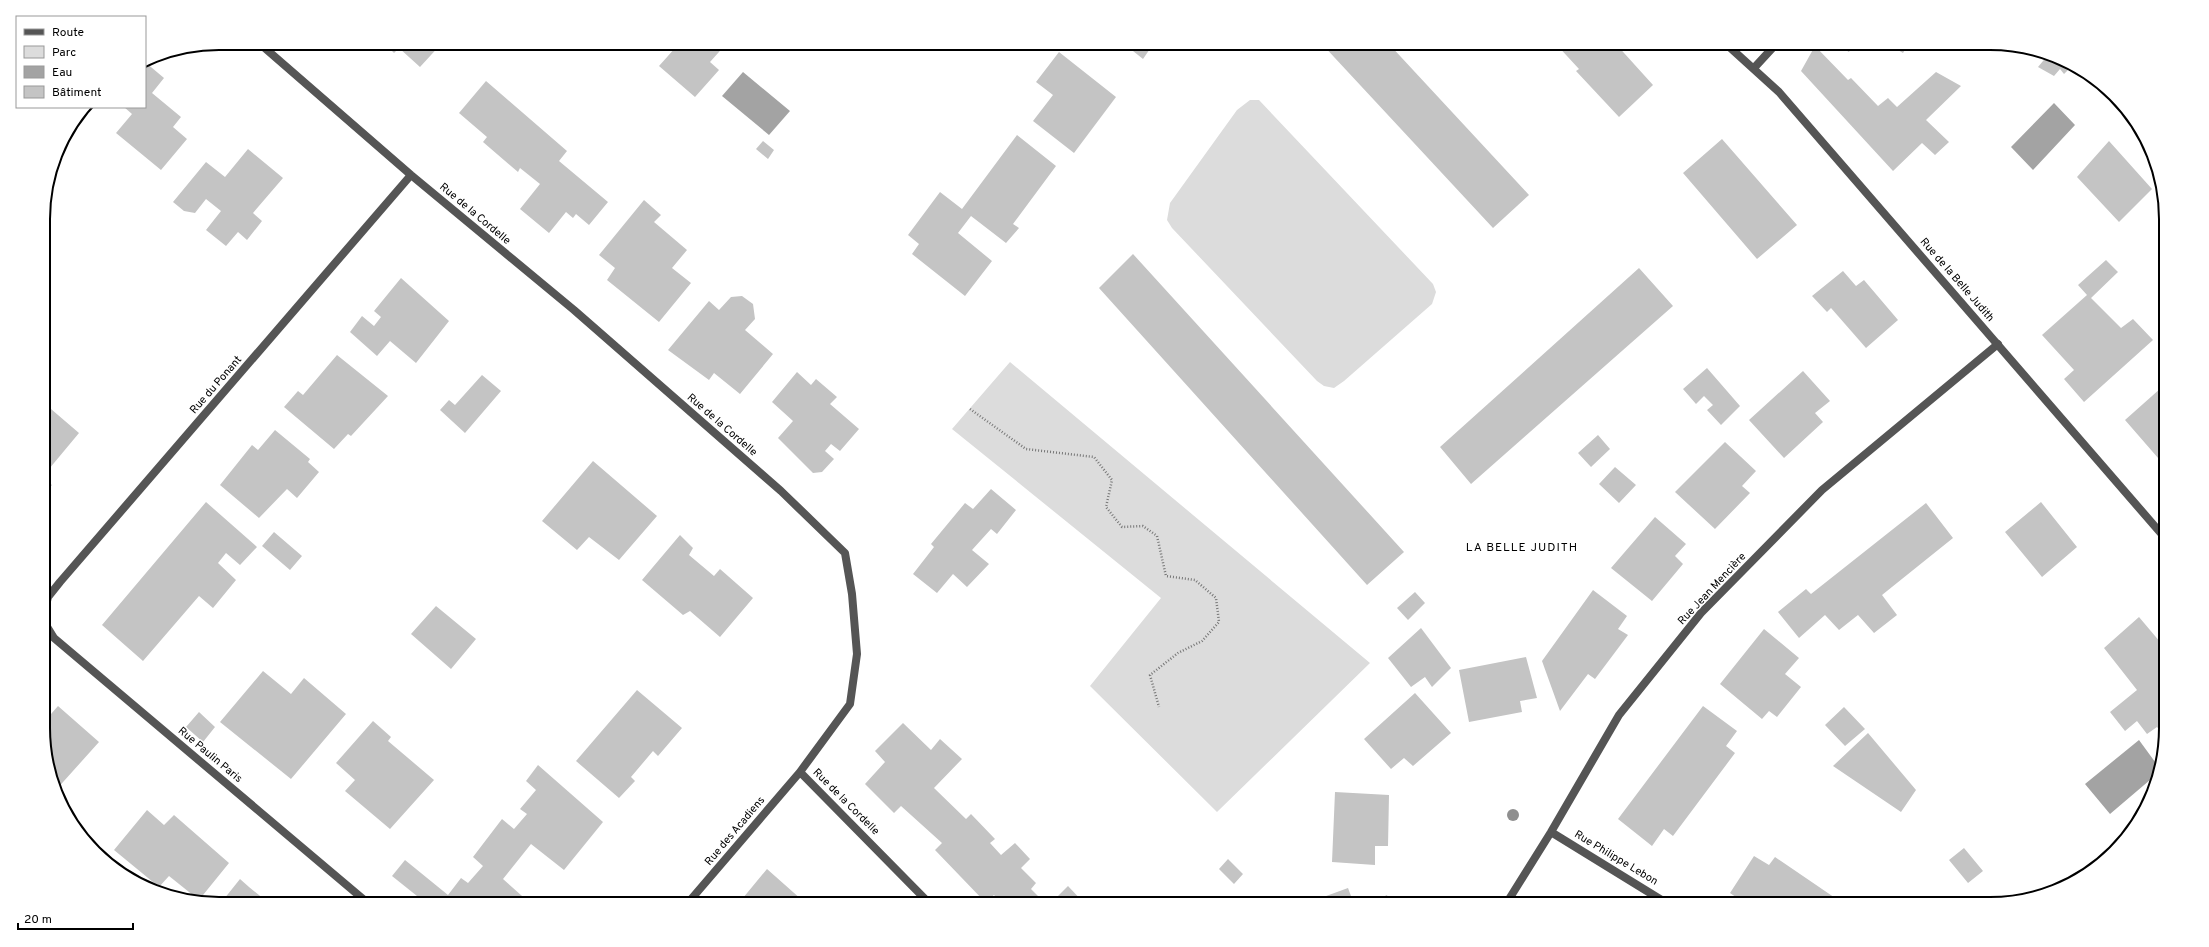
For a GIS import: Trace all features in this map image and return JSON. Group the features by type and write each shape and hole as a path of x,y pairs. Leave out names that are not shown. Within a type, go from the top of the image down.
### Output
{"street":[{"name":"Rue de la Cordelle","path":"267,50 411,174 574,310 781,491 845,553 852,594 857,654 850,704 800,772 923,897"},
{"name":"Rue de la Belle Judith","path":"1733,50 1779,92 2159,530"},
{"path":"1754,68 1771,50"},
{"name":"Rue du Ponant","path":"50,594 411,174"},
{"name":"Rue Jean Mencière","path":"1510,897 1551,832 1619,715 1701,613 1822,490 1998,344"},
{"name":"Rue Paulin Paris","path":"50,632 54,638 361,897"},
{"name":"Rue des Acadiens","path":"693,897 800,772"},
{"name":"Rue Philippe Lebon","path":"1551,832 1657,897"}],"path":[{"path":"970,409 1026,449 1094,457 1112,480 1106,507 1122,527 1143,526 1157,536 1166,576 1195,580 1216,598 1219,622 1202,641 1178,653 1150,675 1158,707"}],"green space":[{"path":"1250,100 1259,100 1433,284 1436,292 1432,304 1334,388 1324,386 1317,381 1172,228 1167,220 1170,203 1237,110"},
{"path":"1010,362 1370,663 1217,812 1090,686 1161,598 952,429"}],"water":[{"path":"743,72 790,111 769,135 722,96"},
{"path":"2054,103 2075,125 2033,170 2011,147"},
{"path":"2139,740 2156,763 2151,779 2110,814 2085,784"}],"building":[{"path":"401,50 436,50 420,67"},
{"path":"673,50 721,50 710,62 719,70 695,97 659,66"},
{"path":"1132,50 1149,50 1143,59"},
{"path":"1328,50 1394,50 1529,195 1493,228"},
{"path":"1561,50 1621,50 1653,85 1619,117 1576,71 1579,69"},
{"path":"1813,50 1819,50 1848,80 1851,78 1878,106 1888,98 1897,107 1936,72 1961,86 1926,120 1949,142 1935,155 1922,143 1893,171 1801,71"},
{"path":"1898,50 1905,50 1903,53"},
{"path":"1059,52 1116,97 1074,153 1033,121 1053,95 1036,82"},
{"path":"2044,59 2069,69 2064,74 2060,69 2054,76 2038,67"},
{"path":"149,65 164,78 152,93 181,117 173,127 187,139 161,170 116,133 132,114 125,108 146,108 146,66"},
{"path":"486,81 567,151 559,161 608,202 589,225 576,214 573,218 566,212 549,233 520,209 540,184 520,168 518,172 483,142 487,137 459,113"},
{"path":"1017,135 1056,166 1013,224 1019,228 1006,243 971,216 958,233 992,261 965,296 912,254 919,244 908,235 940,192 962,209"},
{"path":"1722,139 1797,225 1757,259 1683,173"},
{"path":"763,141 774,150 768,159 756,149"},
{"path":"2109,141 2152,189 2119,222 2077,177"},
{"path":"248,149 283,178 253,213 262,221 247,240 238,232 226,246 206,230 221,211 206,199 195,213 184,211 173,202 206,162 225,177"},
{"path":"644,200 661,215 654,222 687,250 672,268 691,283 659,322 607,280 615,268 599,255"},
{"path":"1133,254 1404,552 1367,585 1099,288"},
{"path":"2106,260 2118,272 2091,298 2121,328 2133,319 2153,340 2084,402 2064,379 2074,370 2042,335 2087,295 2078,285"},
{"path":"1639,268 1673,306 1471,484 1440,447"},
{"path":"1843,271 1856,286 1864,280 1898,320 1866,348 1831,308 1827,312 1812,296"},
{"path":"401,278 449,321 416,363 390,341 377,356 350,332 362,316 374,326 381,317 374,311"},
{"path":"742,296 753,304 755,319 745,330 773,354 740,394 714,373 709,380 668,350 709,301 719,310 731,297"},
{"path":"337,355 388,396 351,436 348,434 334,449 284,407 298,391 303,395"},
{"path":"1707,368 1740,406 1721,425 1707,410 1713,405 1704,396 1696,404 1683,389"},
{"path":"1803,371 1830,401 1815,413 1823,422 1784,458 1749,420"},
{"path":"797,372 811,385 816,379 837,397 830,404 859,429 840,451 831,444 825,451 834,459 822,472 813,473 778,438 793,421 772,402"},
{"path":"482,375 501,391 465,433 440,410 449,400 455,405"},
{"path":"2159,390 2159,459 2125,420"},
{"path":"50,408 79,433 50,468"},
{"path":"275,430 310,459 308,462 319,472 297,498 287,489 259,518 220,485 252,445 258,450"},
{"path":"1598,435 1610,449 1591,467 1578,453"},
{"path":"1725,442 1756,471 1742,486 1750,493 1715,529 1675,492"},
{"path":"593,461 657,516 619,560 589,537 577,550 542,521"},
{"path":"1615,467 1636,485 1619,503 1599,484"},
{"path":"991,489 1016,510 997,534 991,529 972,550 989,564 967,587 953,574 937,593 913,574 934,547 931,544 965,503 973,509"},
{"path":"206,502 257,547 240,565 226,553 218,563 236,580 213,608 199,596 143,661 102,625"},
{"path":"2041,502 2077,547 2042,577 2005,532"},
{"path":"1926,503 1953,538 1882,595 1897,615 1874,633 1858,615 1839,630 1825,615 1799,638 1778,612 1806,589 1811,594"},
{"path":"1655,517 1686,544 1675,556 1683,564 1652,601 1611,568"},
{"path":"274,532 302,556 290,570 262,546"},
{"path":"680,535 693,548 689,555 714,576 720,569 753,598 720,637 690,611 683,615 642,580"},
{"path":"1593,590 1627,616 1618,629 1628,635 1595,679 1588,674 1560,711 1542,661"},
{"path":"1415,592 1425,603 1408,620 1397,608"},
{"path":"436,606 476,639 451,669 411,634"},
{"path":"2139,617 2159,641 2159,730 2157,727 2147,734 2137,721 2125,731 2110,712 2137,690 2104,648"},
{"path":"1421,628 1451,668 1432,687 1425,677 1411,687 1388,658"},
{"path":"1764,629 1799,658 1785,674 1801,687 1777,717 1769,711 1762,719 1720,684"},
{"path":"1526,657 1537,698 1520,701 1522,712 1469,722 1459,670"},
{"path":"263,671 291,694 304,678 346,714 291,779 220,722"},
{"path":"637,690 682,728 658,756 653,751 631,777 635,781 619,798 576,761"},
{"path":"1415,693 1451,733 1413,766 1404,758 1391,769 1364,739"},
{"path":"58,706 99,742 60,785 51,750 50,715"},
{"path":"1703,706 1737,731 1726,746 1735,753 1673,836 1664,829 1652,846 1618,819"},
{"path":"1844,707 1865,729 1845,746 1825,725"},
{"path":"199,712 215,727 203,742 186,727"},
{"path":"373,721 391,737 388,741 434,780 390,829 345,791 355,780 336,763"},
{"path":"903,723 931,750 940,739 962,759 934,788 966,819 971,814 995,839 990,843 1001,855 1015,843 1030,859 1021,868 1036,883 1031,889 1039,897 996,897 994,895 991,897 980,897 935,850 942,843 901,806 894,813 865,784 885,762 875,751"},
{"path":"1868,733 1916,790 1901,812 1833,766"},
{"path":"538,765 603,822 564,870 531,844 503,879 523,897 418,897 392,876 405,860 448,895 461,878 468,883 483,866 473,857 502,819 514,829 527,814 520,809 536,790 526,781"},
{"path":"1335,792 1389,795 1388,846 1375,846 1375,865 1332,862"},
{"path":"147,810 164,825 174,815 229,863 202,896 197,896 193,895 169,876 160,886 156,884 114,850"},
{"path":"1964,848 1983,871 1968,883 1949,860"},
{"path":"1754,856 1769,865 1775,857 1834,897 1736,897 1730,893"},
{"path":"1228,859 1243,874 1234,884 1219,869"},
{"path":"767,869 799,897 744,897"},
{"path":"240,879 261,897 226,897"},
{"path":"1068,886 1078,897 1057,897"},
{"path":"1348,888 1351,897 1323,897"}],"district":[{"name":"LA BELLE JUDITH","path":"1522,548"}]}
